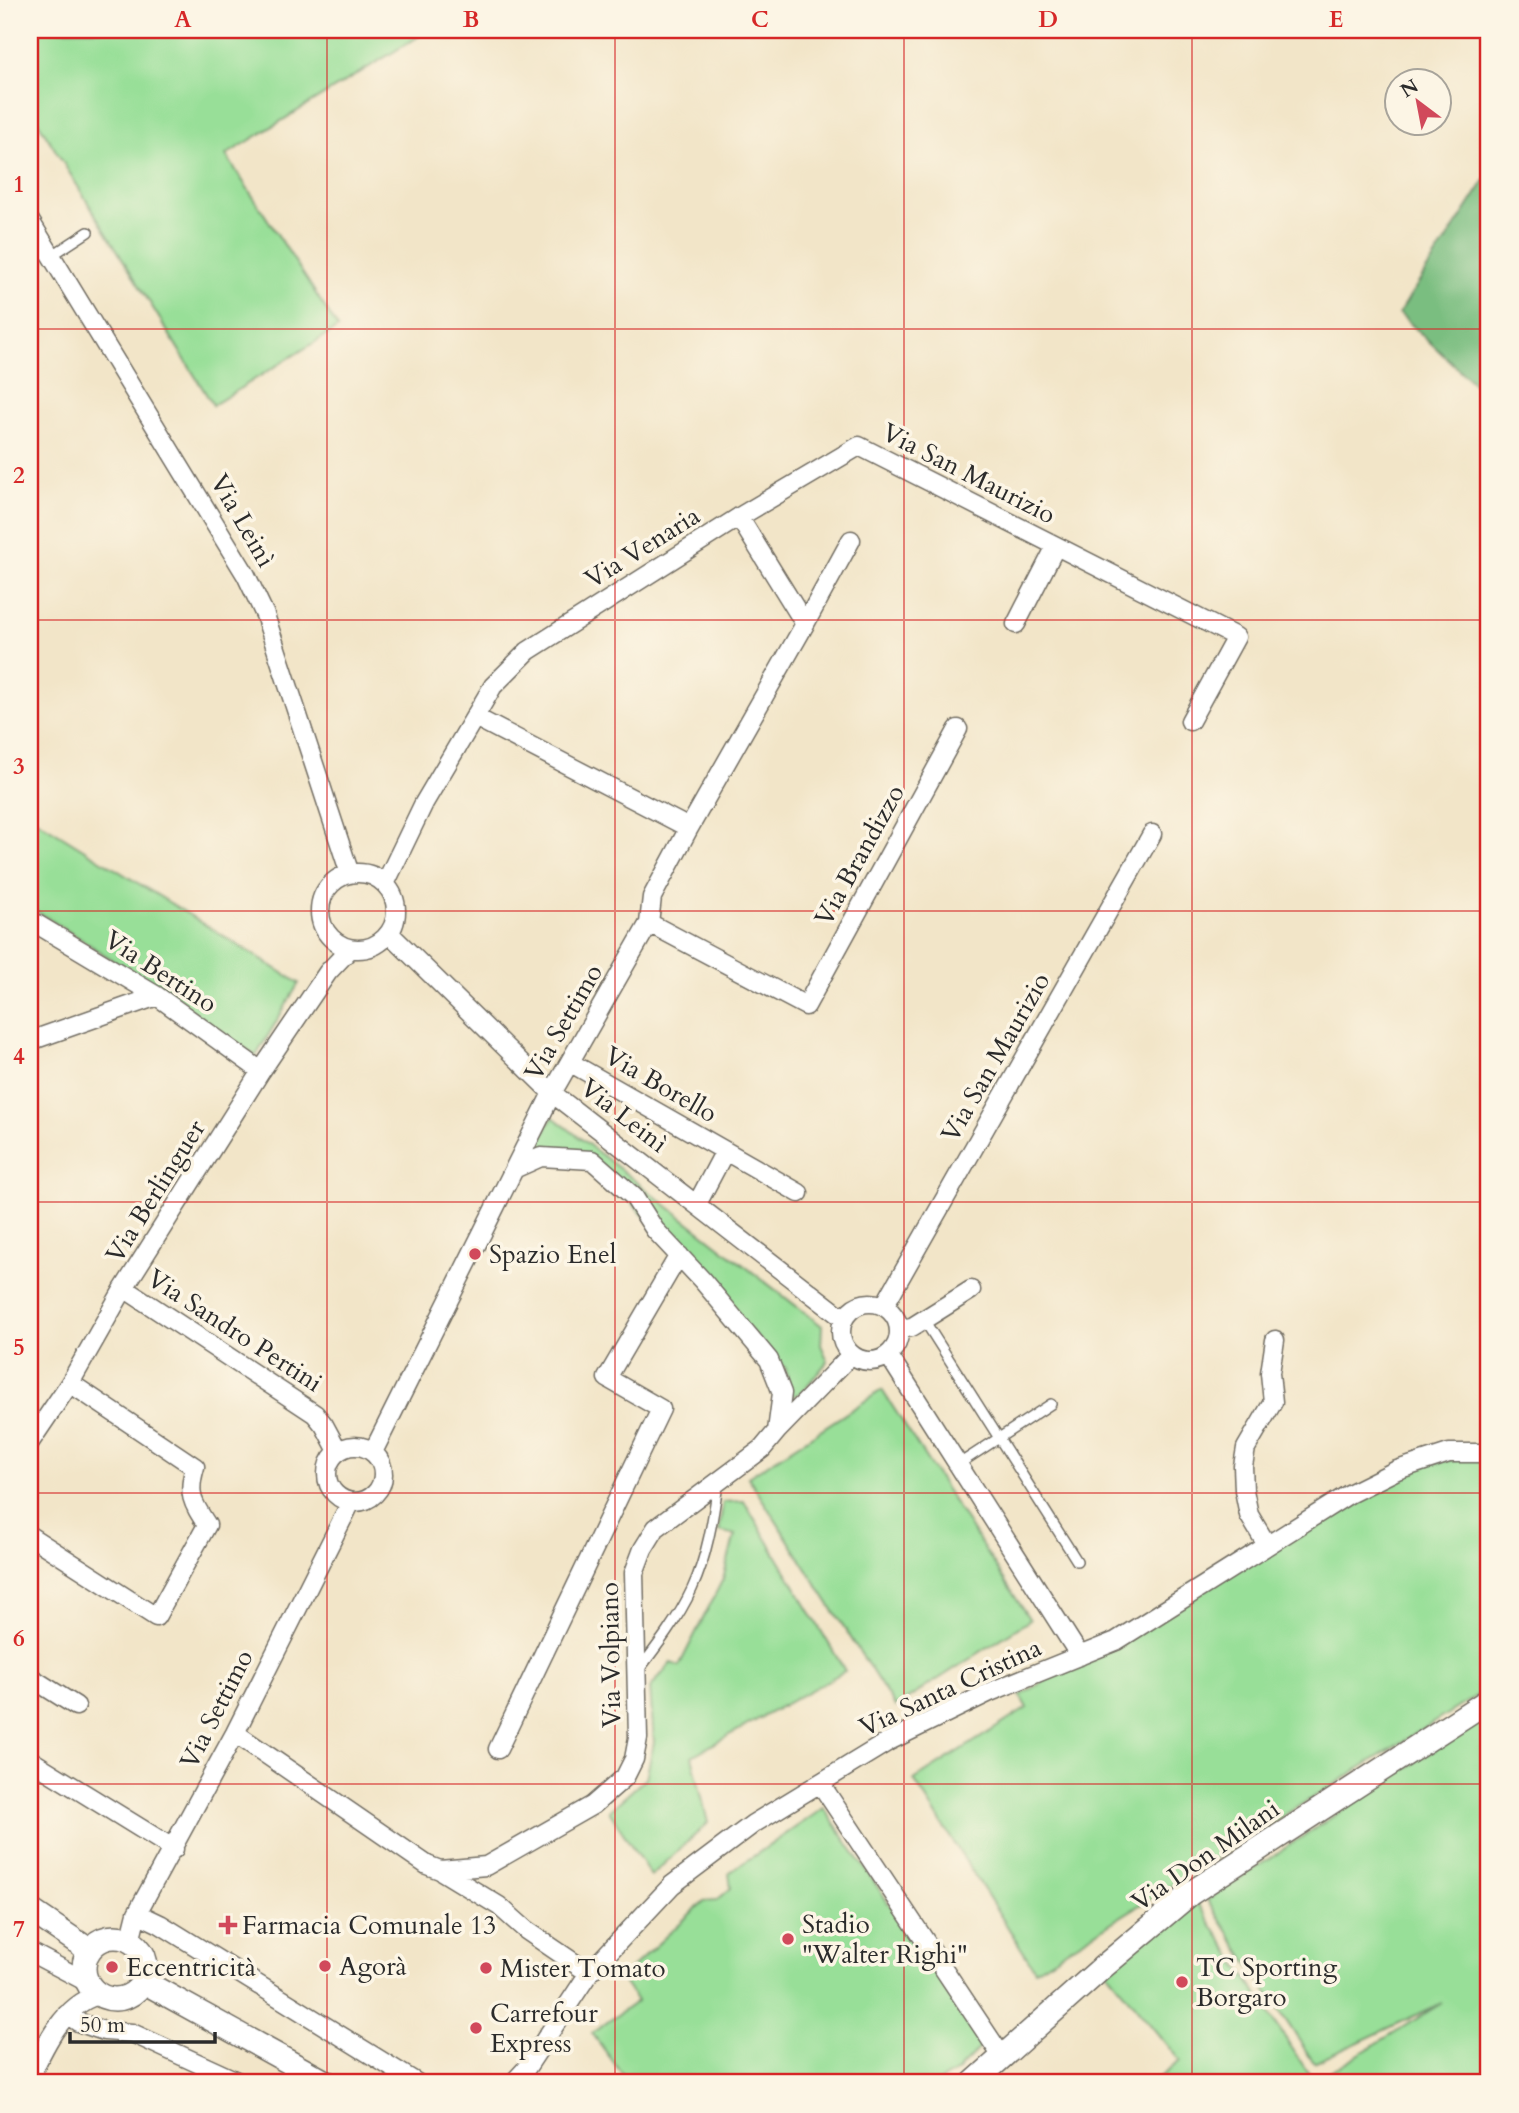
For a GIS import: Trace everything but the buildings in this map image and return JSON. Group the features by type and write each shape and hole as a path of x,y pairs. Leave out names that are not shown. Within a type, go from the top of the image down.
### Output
{"street":[{"name":"Via Leinì","path":"30,221 246,575 265,615 349,874"},
{"name":"Via Venaria","path":"385,884 424,803 493,686 528,651 739,517 859,446"},
{"name":"Via San Maurizio","path":"859,446 1236,637 1190,721"},
{"path":"739,517 805,624"},
{"name":"Via Settimo","path":"373,1452 552,1093 649,923 652,897 851,540"},
{"name":"Via San Maurizio","path":"1016,624 1056,546"},
{"path":"475,717 689,828"},
{"name":"Via Brandizzo","path":"649,923 806,1006 958,729"},
{"name":"Via San Maurizio","path":"884,1306 1152,834"},
{"path":"362,873 385,884 391,892 396,913 390,933 373,947 362,950 350,949 333,941 320,920 319,908 329,886 338,878 362,873"},
{"name":"Via Bertino","path":"30,920 157,996 261,1071"},
{"name":"Via Leinì","path":"390,933 552,1093 844,1319"},
{"path":"328,972 333,941"},
{"name":"Via Berlinguer","path":"30,1442 70,1383 124,1288 261,1071 328,972 350,949"},
{"path":"30,1041 157,996"},
{"name":"Via Borello","path":"570,1063 799,1193"},
{"name":"Via Borello","path":"697,1205 725,1151"},
{"path":"514,1169 541,1157 592,1160 634,1197 655,1230 769,1360 782,1393 777,1432"},
{"path":"498,1749 661,1409 607,1378 679,1255"},
{"name":"Via Sandro Pertini","path":"124,1288 315,1414 338,1451"},
{"path":"900,1329 912,1327 971,1290"},
{"path":"876,1303 884,1306 892,1312 900,1329 895,1348 880,1360 860,1360 851,1355 841,1338 844,1319 857,1306 876,1303"},
{"path":"1267,1545 1249,1515 1243,1466 1246,1448 1273,1402 1270,1373 1275,1340"},
{"name":"Via Volpiano","path":"440,1870 486,1866 593,1805 620,1782 635,1759 638,1738 634,1573 643,1549 656,1528 762,1449 851,1355"},
{"path":"888,1356 1080,1656"},
{"path":"30,1535 156,1617 207,1525 192,1502 190,1483 195,1467 70,1383"},
{"path":"355,1446 373,1452 382,1467 381,1485 369,1499 351,1502 334,1493 327,1476 331,1458 338,1451 355,1446"},
{"name":"Via Santa Cristina","path":"513,2083 525,2070 589,1973 672,1885 752,1824 889,1741 990,1692 1115,1642 1349,1494 1397,1469 1449,1453 1489,1453"},
{"name":"Via Settimo","path":"130,1941 137,1913 234,1733 351,1502"},
{"path":"30,1677 76,1706"},
{"name":"Via Don Milani","path":"973,2083 1191,1893 1489,1700"},
{"path":"234,1733 427,1865 499,1906 526,1930 589,1973"},
{"path":"30,1760 173,1849"},
{"path":"820,1783 1003,2058"},
{"path":"30,1910 89,1950"},
{"path":"137,1913 160,1924 417,2083"},
{"path":"30,1952 108,1999 129,1997 138,1991 144,1982 146,1963 137,1946 130,1941 112,1937 89,1950 84,1965 92,1989"},
{"path":"144,1982 327,2083"},
{"path":"30,2077 40,2055 67,2014 83,2001 92,1989"},
{"path":"67,2014 78,2022 104,2031 132,2034 241,2083"}],"lane":[{"path":"51,256 88,232"},
{"path":"924,1320 1077,1561"},
{"path":"959,1464 1051,1404"},
{"path":"637,1672 663,1639 693,1587 714,1513 719,1482"}],"green space":[{"path":"30,30 429,30 226,155 338,328 213,405 30,109"},
{"path":"1489,174 1489,398 1399,313"},
{"path":"30,816 299,983 256,1056 30,907"},
{"path":"553,1117 822,1326 821,1345 828,1361 801,1393 790,1397 786,1369 592,1160 531,1154"},
{"path":"882,1390 1030,1620 895,1707 748,1477"},
{"path":"1489,1453 1489,1688 1035,1970 914,1780 1027,1708 1020,1696 1349,1494 1397,1470"},
{"path":"744,1501 845,1671 692,1756 708,1823 651,1876 609,1811 646,1778 654,1742 650,1688 671,1663 679,1666 723,1579 735,1535 719,1531 723,1502"},
{"path":"1489,1713 1489,2083 1152,2083 1180,2061 1103,1967 1191,1893 1314,2082 1442,2003 1314,2063 1207,1900"},
{"name":"Stadio \"Walter Righi\"","path":"824,1808 984,2044 957,2071 937,2083 629,2083 592,2033 637,2001 621,1978 704,1901 717,1900 731,1888 729,1873"}],"place":[{"name":"Spazio Enel","path":"475,1254"},
{"name":"Farmacia Comunale 13","path":"228,1925"},
{"name":"Stadio \"Walter Righi\"","path":"788,1939"},
{"name":"Agorà","path":"325,1966"},
{"name":"Eccentricità","path":"112,1967"},
{"name":"Mister Tomato","path":"486,1968"},
{"name":"TC Sporting Borgaro","path":"1182,1982"},
{"name":"Carrefour Express","path":"476,2028"}]}
